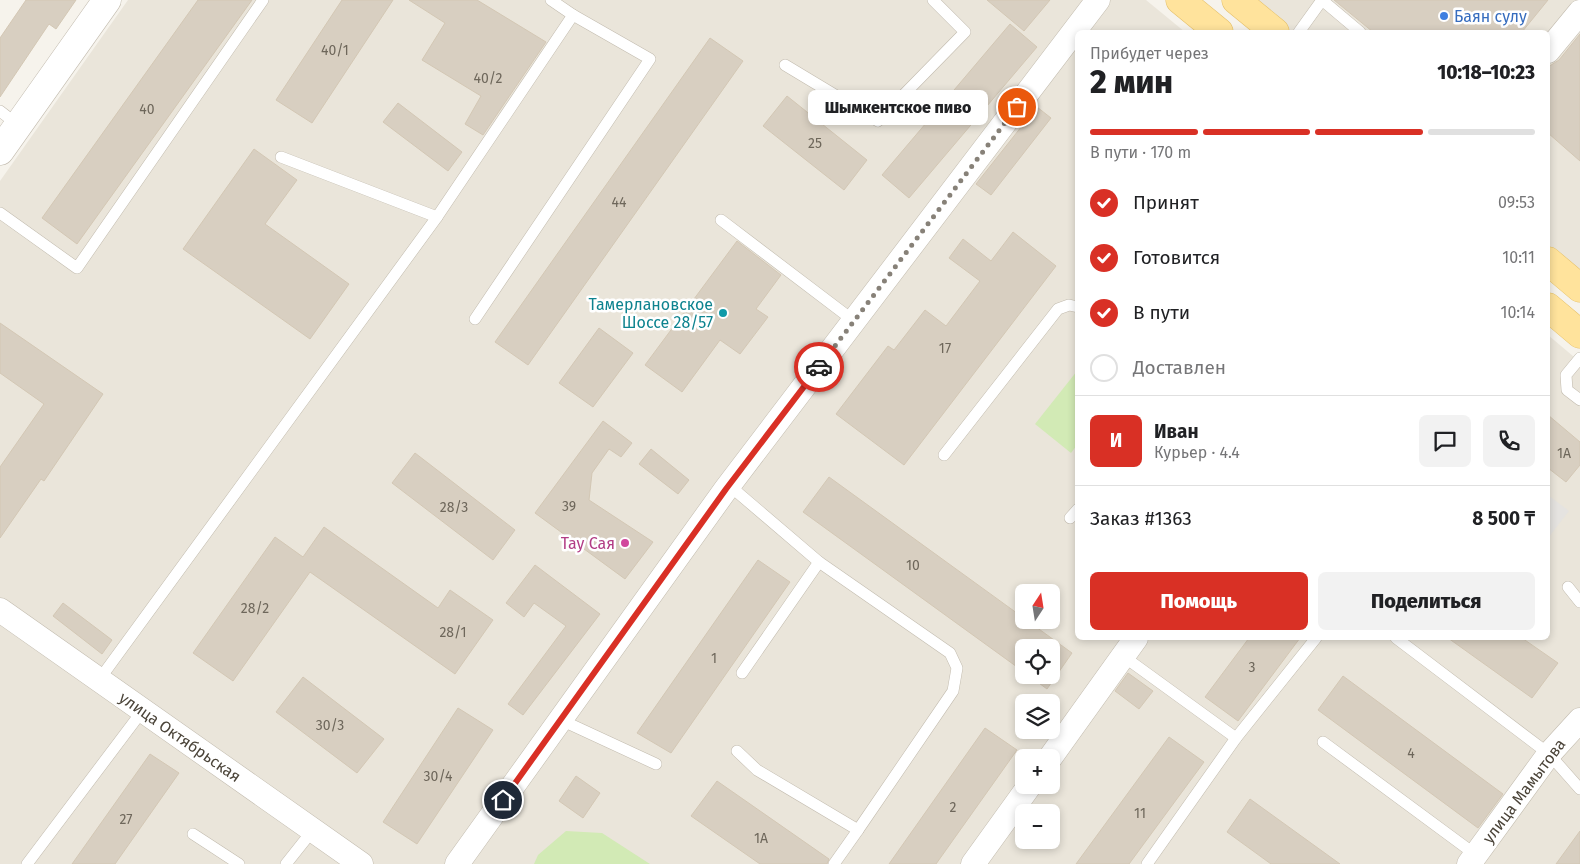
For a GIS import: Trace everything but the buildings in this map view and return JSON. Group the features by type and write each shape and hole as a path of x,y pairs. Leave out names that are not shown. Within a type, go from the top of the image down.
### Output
{"main road":[{"path":"1180,0 1217,30"},
{"path":"1236,0 1273,30"},
{"path":"1550,263 1580,288"},
{"path":"1550,309 1580,334"}],"street":[{"path":"0,150 9,118 107,0"},
{"path":"1075,30 1098,0"},
{"path":"1550,49 1580,12"},
{"path":"457,864 726,489 1075,30"},
{"name":"улица Октябрьская","path":"0,610 360,864"},
{"path":"1056,749 1130,647"},
{"name":"улица Мамытова","path":"1472,859 1549,754 1580,720"},
{"path":"973,864 1024,794"}],"lane":[{"path":"0,213 78,268 263,0"},
{"path":"475,319 650,59 550,0"},
{"path":"785,65 878,121 965,32 933,0"},
{"path":"1300,30 1322,0 1358,30"},
{"path":"99,680 437,217 573,15"},
{"path":"281,157 437,217"},
{"path":"721,220 854,321"},
{"path":"944,455 1058,309 1070,304 1075,306"},
{"path":"1580,358 1566,375 1567,390 1580,400"},
{"path":"726,489 737,492 819,562 950,653 957,668 953,691 834,864"},
{"path":"742,673 819,562"},
{"path":"1568,587 1580,602"},
{"path":"1147,864 1236,738 1314,640"},
{"path":"1399,640 1549,754 1580,789"},
{"path":"1130,647 1236,738"},
{"path":"27,864 142,710"},
{"path":"561,720 656,764"},
{"path":"1323,742 1472,859"},
{"path":"738,751 757,770 858,830"},
{"path":"286,864 312,830"},
{"path":"193,834 239,864"}],"shaded area":[{"path":"128,0 1146,0 1183,30 1075,30 1075,640 1550,640 1550,337 1580,362 1580,864 0,864 0,181"},
{"path":"1235,0 1580,0 1580,287 1550,263 1550,30 1272,30"},
{"path":"1550,497 1569,511 1550,535"}],"green space":[{"path":"1075,374 1075,448 1071,453 1035,424"},
{"path":"566,831 602,833 650,864 534,864 538,855"}],"way so far":[{"path":"819,367 1017,107"}],"place":[{"name":"Баян сулу","path":"1444,16"},
{"name":"Шымкентское пиво","path":"1017,107"},
{"name":"Тамерлановское Шоссе 28/57","path":"723,313"},
{"name":"Тау Сая","path":"625,543"}],"route":[{"path":"503,800 726,489 819,367"}]}
